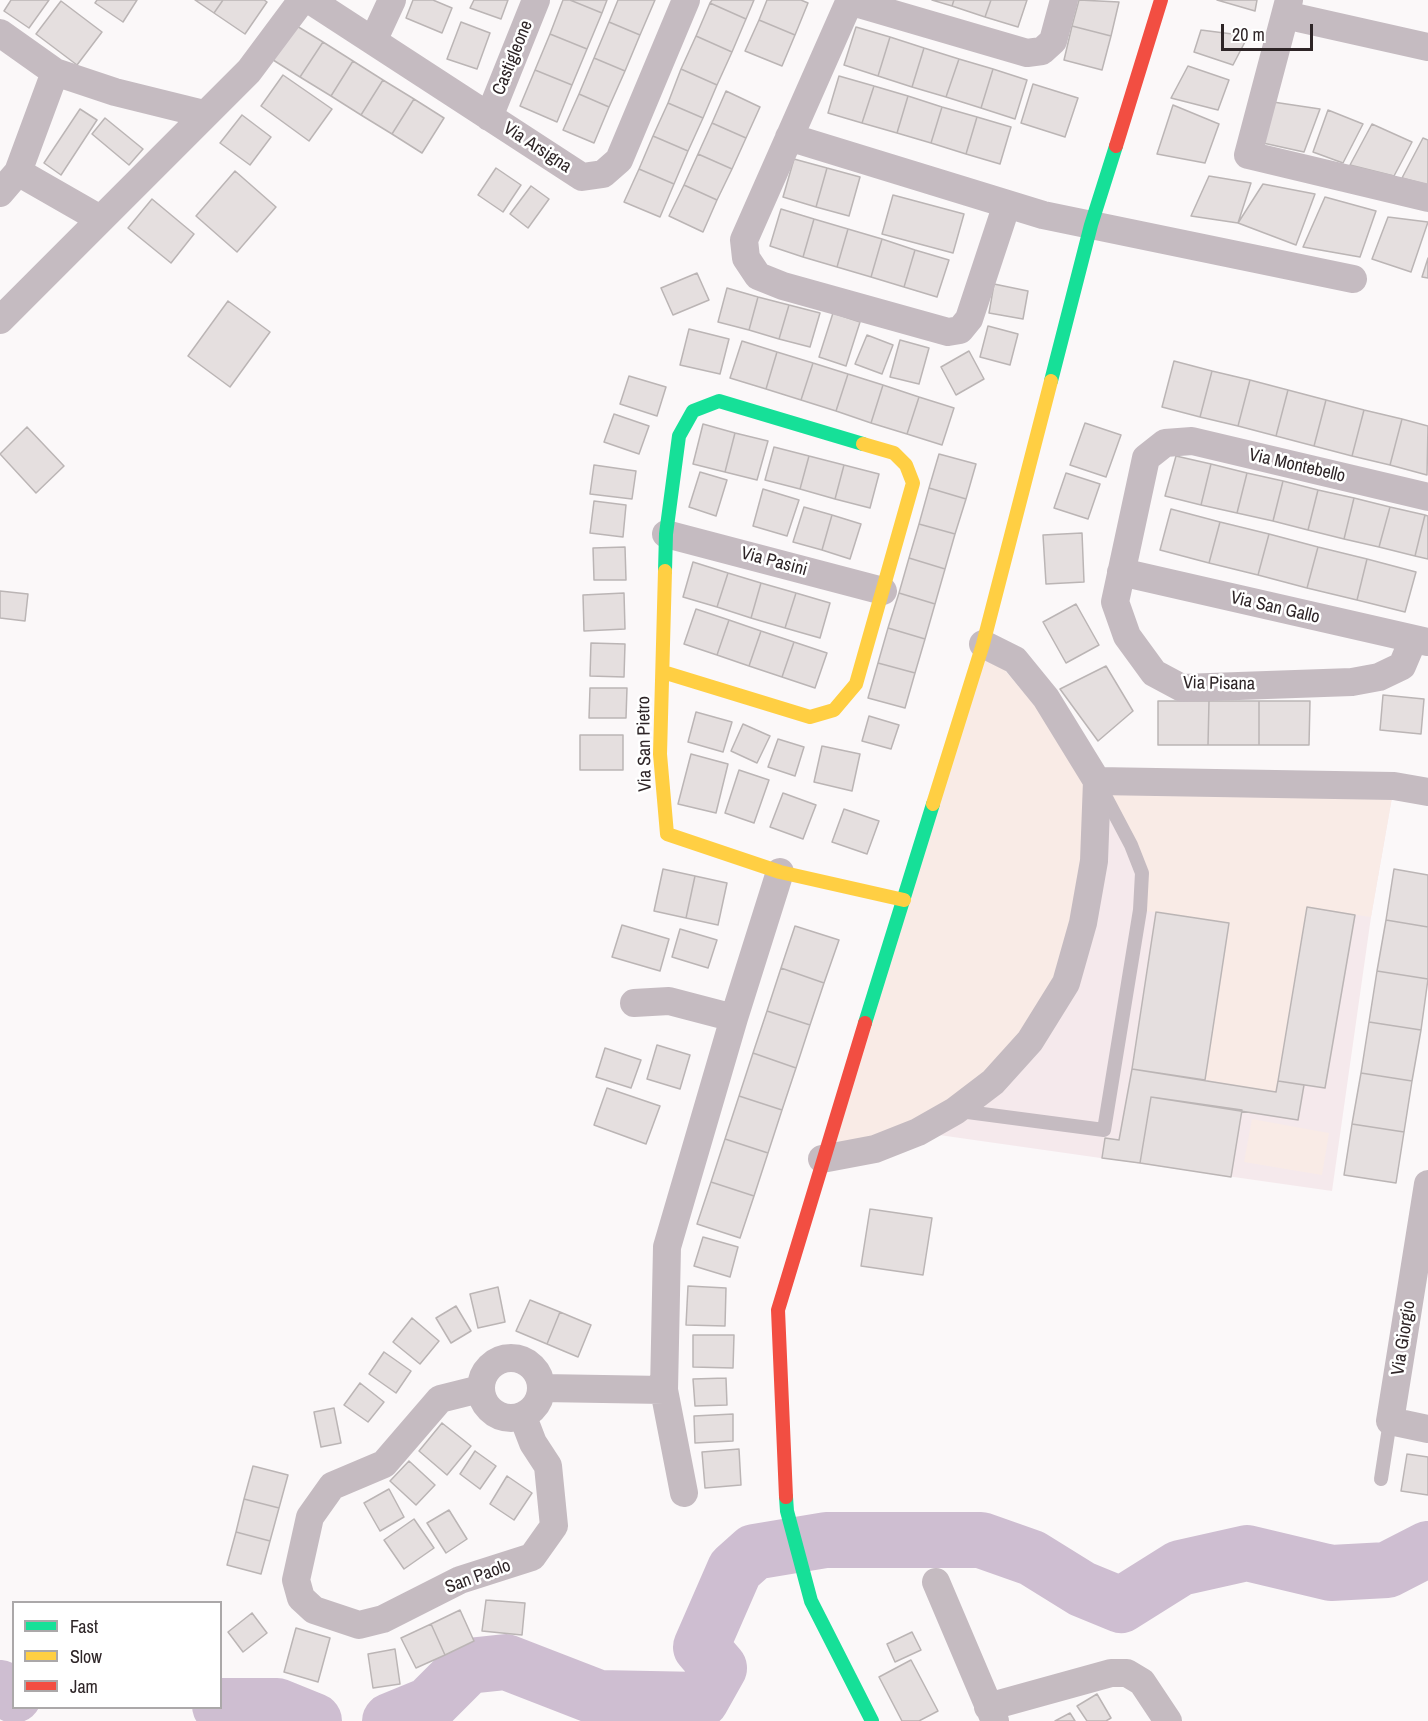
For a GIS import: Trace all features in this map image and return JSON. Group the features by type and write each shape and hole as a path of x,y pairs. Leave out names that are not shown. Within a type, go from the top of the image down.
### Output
{"street":[{"path":"0,320 249,71 302,0"},
{"name":"Via Arsigna","path":"310,0 582,177 603,174 619,160 686,0"},
{"path":"373,41 392,0"},
{"name":"Castigleone","path":"489,117 536,0"},
{"path":"1007,204 969,319 960,330 948,332 783,286 758,276 746,258 744,240 849,1 1027,53 1042,51 1053,41 1064,0"},
{"path":"872,1721 811,1600 787,1511 778,1310 822,1159 983,644 1092,225 1161,0"},
{"path":"1428,47 1287,8 1248,155 1428,198"},
{"path":"0,33 55,72 115,92 204,114"},
{"path":"55,72 9,182 100,219"},
{"path":"789,137 1043,215 1353,279"},
{"name":"Via San Pietro","path":"883,591 913,483 906,465 894,453 719,402 693,411 679,436 666,534 662,609 663,672 660,754 667,834 780,872 904,900"},
{"name":"Via Montebello","path":"1166,443 1192,441 1428,497"},
{"name":"Via Pisana","path":"1166,443 1146,458 1115,602 1127,636 1154,673 1182,688 1352,682 1379,677 1402,666 1421,641"},
{"name":"Via Pasini","path":"666,534 883,591"},
{"name":"Via San Gallo","path":"1121,572 1421,641"},
{"path":"663,672 810,717 834,710 856,684 883,591"},
{"path":"822,1159 875,1149 918,1131 955,1111 993,1082 1030,1041 1066,983 1083,923 1094,861 1097,781 1046,698 1015,660 983,644"},
{"path":"1097,781 1394,786 1428,792"},
{"path":"684,1493 664,1390 667,1247 734,1018 780,872"},
{"path":"634,1003 669,1001 734,1018"},
{"name":"Via Giorgio","path":"1390,1421 1428,1186"},
{"path":"512,1357 523,1360 533,1367 540,1376 542,1388 540,1400 523,1417 511,1419 499,1417 489,1410 482,1399 480,1389 483,1377 490,1367 499,1360 512,1357"},
{"path":"542,1388 664,1390"},
{"name":"San Paolo","path":"480,1389 440,1399 384,1464 332,1486 310,1517 296,1580 301,1598 314,1610 359,1625 383,1619 460,1580 532,1557 555,1526 548,1466 533,1443 523,1417"},
{"path":"1390,1421 1428,1429"},
{"path":"936,1582 991,1714 1111,1673 1127,1673 1142,1682 1168,1721"}],"lane":[{"path":"955,1111 1104,1130 1140,910 1142,873 1131,845 1097,781"},
{"path":"1381,1479 1390,1421"}],"shaded area":[{"path":"983,644 1098,781 1394,786 1371,917 1307,908 1276,1092 1205,1080 1229,924 1140,910 1142,873 1098,783 1066,983 955,1111 822,1159"},
{"path":"1097,781 1394,786 1371,917 1332,1191 918,1132"},
{"path":"1252,1119 1329,1133 1322,1175 1244,1162"}],"building":[{"path":"11,0 49,0 29,28 4,11"},
{"path":"97,0 137,0 123,22 95,3"},
{"path":"195,0 223,0 214,13"},
{"path":"223,0 264,0 267,2 245,34 214,13"},
{"path":"413,0 433,0 452,8 442,33 406,18"},
{"path":"474,0 508,0 501,19 470,8"},
{"path":"563,0 570,0 602,13 587,49 550,34"},
{"path":"570,0 607,0 602,13"},
{"path":"618,0 655,0 640,35 609,22"},
{"path":"712,0 754,0 746,19 710,3"},
{"path":"767,0 801,0 808,3 795,35 759,20"},
{"path":"932,0 954,0 952,6"},
{"path":"954,0 991,0 985,17 952,6"},
{"path":"991,0 1027,0 1018,27 985,17"},
{"path":"1079,0 1119,2 1111,36 1072,26"},
{"path":"1217,0 1257,0 1255,11"},
{"path":"61,1 102,32 77,65 36,34"},
{"path":"710,3 746,19 732,52 696,36"},
{"path":"759,20 795,35 782,66 745,51"},
{"path":"461,22 490,33 477,69 447,59"},
{"path":"609,22 640,35 625,71 594,58"},
{"path":"292,23 323,42 300,77 270,58"},
{"path":"1072,26 1111,36 1102,70 1064,60"},
{"path":"856,27 890,37 878,76 844,65"},
{"path":"1201,30 1248,36 1233,65 1194,52"},
{"path":"550,34 587,49 572,85 535,70"},
{"path":"696,36 732,52 717,85 681,69"},
{"path":"890,37 924,48 912,87 878,76"},
{"path":"323,42 353,61 331,96 300,77"},
{"path":"924,48 959,59 946,97 912,87"},
{"path":"594,58 625,71 609,107 579,94"},
{"path":"959,59 993,69 981,108 946,97"},
{"path":"353,61 383,80 361,115 331,96"},
{"path":"1188,66 1229,80 1218,110 1171,98"},
{"path":"681,69 717,85 703,118 668,103"},
{"path":"993,69 1027,80 1015,119 981,108"},
{"path":"535,70 572,85 557,122 520,106"},
{"path":"283,75 332,109 309,141 261,106"},
{"path":"839,76 874,86 862,123 828,113"},
{"path":"383,80 414,99 392,134 361,115"},
{"path":"1033,84 1078,98 1065,137 1021,123"},
{"path":"874,86 908,96 897,133 862,123"},
{"path":"726,91 760,107 746,138 712,123"},
{"path":"579,94 609,107 594,143 563,130"},
{"path":"908,96 942,107 931,143 897,133"},
{"path":"414,99 444,118 422,153 392,134"},
{"path":"1273,102 1320,109 1304,152 1263,143"},
{"path":"668,103 703,118 688,151 653,136"},
{"path":"1173,105 1219,124 1205,163 1157,154"},
{"path":"942,107 977,117 966,154 931,143"},
{"path":"80,109 97,120 61,175 44,163"},
{"path":"1328,110 1363,124 1343,163 1313,152"},
{"path":"242,115 271,137 250,165 220,143"},
{"path":"977,117 1011,127 1000,164 966,154"},
{"path":"105,118 143,149 129,165 92,134"},
{"path":"712,123 746,138 732,169 698,154"},
{"path":"1372,124 1412,142 1394,176 1350,165"},
{"path":"653,136 688,151 674,184 639,169"},
{"path":"1423,138 1428,140 1428,185 1402,178"},
{"path":"698,154 732,169 717,200 684,185"},
{"path":"794,159 827,168 816,207 783,197"},
{"path":"496,168 521,185 503,212 478,195"},
{"path":"827,168 860,177 849,216 816,207"},
{"path":"639,169 674,184 660,217 624,202"},
{"path":"235,171 276,207 237,252 196,216"},
{"path":"1209,176 1251,183 1238,223 1191,216"},
{"path":"1263,184 1315,194 1296,245 1238,223"},
{"path":"684,185 717,200 703,232 669,216"},
{"path":"531,186 549,199 528,228 510,214"},
{"path":"893,195 964,214 953,253 882,234"},
{"path":"1325,197 1376,211 1360,257 1303,247"},
{"path":"152,199 194,234 171,263 128,228"},
{"path":"781,209 814,219 803,257 770,246"},
{"path":"1388,217 1428,222 1411,272 1372,259"},
{"path":"814,219 848,229 837,267 803,257"},
{"path":"848,229 882,239 871,277 837,267"},
{"path":"882,239 915,250 904,287 871,277"},
{"path":"915,250 949,260 937,297 904,287"},
{"path":"1428,258 1428,278 1422,277"},
{"path":"697,273 709,300 673,315 661,288"},
{"path":"994,284 1028,291 1023,319 989,313"},
{"path":"727,288 758,297 749,330 718,322"},
{"path":"758,297 789,305 779,339 749,330"},
{"path":"228,301 270,332 230,387 188,356"},
{"path":"789,305 820,313 810,347 779,339"},
{"path":"833,313 860,322 846,366 819,357"},
{"path":"988,326 1018,334 1010,365 980,357"},
{"path":"689,329 729,339 720,374 680,365"},
{"path":"867,335 893,345 882,374 855,364"},
{"path":"900,340 929,348 919,384 890,377"},
{"path":"742,341 777,352 766,389 730,378"},
{"path":"969,351 984,379 956,395 941,367"},
{"path":"777,352 813,363 801,400 766,389"},
{"path":"1174,361 1212,371 1200,417 1162,407"},
{"path":"813,363 848,374 836,411 801,400"},
{"path":"1212,371 1250,380 1238,426 1200,417"},
{"path":"848,374 883,385 871,423 836,411"},
{"path":"629,376 666,387 657,416 620,404"},
{"path":"1250,380 1288,390 1276,436 1238,426"},
{"path":"883,385 919,397 907,434 871,423"},
{"path":"1288,390 1326,400 1314,446 1276,436"},
{"path":"919,397 954,408 942,445 907,434"},
{"path":"1326,400 1364,410 1352,456 1314,446"},
{"path":"1364,410 1402,419 1390,465 1352,456"},
{"path":"614,414 649,426 639,454 604,442"},
{"path":"1402,419 1428,426 1427,475 1390,465"},
{"path":"1085,423 1121,435 1106,477 1070,465"},
{"path":"703,424 735,433 725,472 693,464"},
{"path":"27,427 64,466 36,493 0,454"},
{"path":"735,433 768,441 757,480 725,472"},
{"path":"774,447 809,456 800,489 765,480"},
{"path":"939,454 976,464 966,499 929,488"},
{"path":"809,456 844,465 835,499 800,489"},
{"path":"1176,456 1211,464 1201,505 1165,496"},
{"path":"1211,464 1247,473 1237,513 1201,505"},
{"path":"594,465 636,471 632,499 590,494"},
{"path":"844,465 879,474 870,508 835,499"},
{"path":"700,472 727,480 716,516 689,507"},
{"path":"1066,473 1100,484 1088,519 1054,508"},
{"path":"1247,473 1283,481 1273,521 1237,513"},
{"path":"1283,481 1318,490 1308,530 1273,521"},
{"path":"929,488 966,499 955,534 919,524"},
{"path":"763,489 799,500 787,536 753,526"},
{"path":"1318,490 1354,498 1344,539 1308,530"},
{"path":"1354,498 1390,507 1379,547 1344,539"},
{"path":"594,501 626,505 623,537 590,533"},
{"path":"804,507 832,515 822,550 793,542"},
{"path":"1390,507 1425,515 1415,556 1379,547"},
{"path":"1171,509 1220,522 1209,563 1160,550"},
{"path":"832,515 861,524 850,559 822,550"},
{"path":"1425,515 1428,516 1428,559 1415,556"},
{"path":"1220,522 1269,534 1258,575 1209,563"},
{"path":"919,524 955,534 945,569 909,558"},
{"path":"1082,533 1084,582 1046,584 1043,535"},
{"path":"1269,534 1318,547 1307,588 1258,575"},
{"path":"625,547 626,580 594,580 593,548"},
{"path":"1318,547 1367,559 1357,600 1307,588"},
{"path":"909,558 945,569 935,604 899,593"},
{"path":"1367,559 1416,572 1405,612 1357,600"},
{"path":"693,562 728,573 717,607 683,597"},
{"path":"728,573 761,583 751,618 717,607"},
{"path":"761,583 796,593 785,628 751,618"},
{"path":"0,591 28,594 25,621 0,618"},
{"path":"624,593 625,629 584,631 583,595"},
{"path":"796,593 830,603 820,638 785,628"},
{"path":"899,593 935,604 925,639 888,628"},
{"path":"1076,604 1099,645 1066,663 1043,622"},
{"path":"696,609 729,620 717,655 684,644"},
{"path":"729,620 761,631 749,666 717,655"},
{"path":"888,628 925,639 915,673 878,663"},
{"path":"761,631 794,642 782,677 749,666"},
{"path":"794,642 827,653 815,688 782,677"},
{"path":"591,643 625,644 624,677 590,676"},
{"path":"878,663 915,673 905,708 868,698"},
{"path":"1106,666 1133,711 1098,741 1060,689"},
{"path":"590,688 627,688 626,718 589,718"},
{"path":"1383,695 1424,699 1421,734 1380,730"},
{"path":"1158,701 1209,701 1208,745 1158,745"},
{"path":"1209,701 1259,701 1259,745 1208,745"},
{"path":"1259,701 1310,701 1309,745 1259,745"},
{"path":"696,712 732,722 723,752 688,742"},
{"path":"869,716 899,725 891,749 862,741"},
{"path":"743,724 770,736 757,763 731,751"},
{"path":"580,735 623,735 623,770 580,770"},
{"path":"778,739 804,747 795,776 768,767"},
{"path":"822,746 860,754 852,791 814,782"},
{"path":"691,754 728,764 716,813 678,804"},
{"path":"739,770 769,780 754,823 725,813"},
{"path":"783,793 816,805 803,839 770,827"},
{"path":"844,809 879,821 867,854 832,842"},
{"path":"663,869 695,876 686,918 654,911"},
{"path":"1394,869 1428,875 1428,927 1386,920"},
{"path":"695,876 727,883 718,925 686,918"},
{"path":"1307,907 1355,915 1325,1088 1278,1081"},
{"path":"1156,912 1229,923 1205,1080 1132,1069"},
{"path":"1386,920 1428,927 1428,979 1377,971"},
{"path":"622,925 669,939 660,971 612,957"},
{"path":"795,926 839,940 824,983 781,968"},
{"path":"680,929 717,940 708,968 672,957"},
{"path":"781,968 824,983 810,1025 767,1011"},
{"path":"1377,971 1428,979 1421,1030 1369,1022"},
{"path":"767,1011 810,1025 796,1068 753,1053"},
{"path":"1369,1022 1421,1030 1412,1081 1361,1073"},
{"path":"657,1045 690,1055 680,1089 647,1079"},
{"path":"605,1048 641,1060 631,1088 596,1077"},
{"path":"753,1053 796,1068 782,1110 739,1096"},
{"path":"1132,1069 1276,1092 1278,1081 1304,1085 1298,1120 1151,1097 1140,1163 1102,1158 1105,1138 1119,1140"},
{"path":"1361,1073 1412,1081 1404,1132 1352,1124"},
{"path":"607,1088 660,1106 646,1144 594,1125"},
{"path":"739,1096 782,1110 768,1153 725,1139"},
{"path":"1151,1097 1242,1110 1231,1177 1140,1163"},
{"path":"1352,1124 1404,1132 1396,1183 1344,1175"},
{"path":"725,1139 768,1153 754,1196 711,1182"},
{"path":"711,1182 754,1196 740,1238 697,1224"},
{"path":"870,1209 932,1218 923,1275 861,1266"},
{"path":"703,1237 738,1247 730,1277 694,1266"},
{"path":"688,1286 726,1288 725,1326 686,1325"},
{"path":"498,1287 505,1322 478,1328 470,1294"},
{"path":"530,1300 560,1312 547,1344 516,1331"},
{"path":"456,1306 471,1331 451,1343 436,1318"},
{"path":"560,1312 591,1325 578,1357 547,1344"},
{"path":"412,1318 439,1341 420,1364 393,1342"},
{"path":"693,1335 734,1335 733,1368 693,1367"},
{"path":"384,1352 411,1371 396,1393 369,1374"},
{"path":"726,1378 727,1405 695,1406 693,1379"},
{"path":"360,1383 384,1402 368,1422 344,1405"},
{"path":"334,1408 341,1443 321,1447 314,1412"},
{"path":"733,1414 733,1441 695,1443 694,1416"},
{"path":"442,1423 471,1446 447,1475 419,1451"},
{"path":"739,1449 741,1485 705,1488 702,1452"},
{"path":"475,1451 496,1466 480,1489 460,1474"},
{"path":"1407,1454 1428,1457 1428,1495 1401,1491"},
{"path":"409,1461 435,1485 416,1505 390,1481"},
{"path":"253,1466 288,1475 279,1508 244,1499"},
{"path":"507,1476 532,1493 514,1520 490,1504"},
{"path":"389,1489 404,1517 380,1531 364,1503"},
{"path":"244,1499 279,1508 270,1541 236,1532"},
{"path":"449,1510 467,1539 446,1553 427,1523"},
{"path":"414,1519 434,1548 404,1569 384,1540"},
{"path":"236,1532 270,1541 261,1574 227,1565"},
{"path":"486,1600 525,1603 522,1635 482,1631"},
{"path":"460,1610 474,1641 445,1655 431,1624"},
{"path":"252,1613 267,1633 243,1652 228,1632"},
{"path":"431,1624 445,1655 416,1668 401,1638"},
{"path":"296,1628 330,1638 318,1682 284,1672"},
{"path":"912,1632 921,1650 895,1662 887,1644"},
{"path":"395,1649 400,1684 373,1688 368,1654"},
{"path":"911,1660 938,1711 919,1721 902,1721 879,1677"},
{"path":"1097,1694 1111,1718 1106,1721 1087,1721 1077,1706"},
{"path":"1070,1713 1075,1721 1055,1721"}],"waterway":[{"path":"390,1721 429,1705 468,1666 506,1662 599,1698 701,1700 719,1668 701,1647 735,1569 754,1552 826,1540 981,1540 1032,1558 1082,1589 1121,1605 1180,1568 1247,1553 1331,1573 1387,1570 1428,1549"},
{"path":"0,1688 12,1694"},
{"path":"222,1706 277,1706 314,1721"}],"traffic: fast":[{"path":"1051,381 1091,225 1116,146"},
{"path":"665,571 666,534 679,436 693,411 719,401 863,444"},
{"path":"865,1023 933,804"},
{"path":"786,1497 787,1511 811,1601 872,1721"}],"traffic: slow":[{"path":"933,804 983,644 1051,381"},
{"path":"663,672 810,717 834,710 856,684 913,483 906,465 894,453 863,444"},
{"path":"665,571 660,754 667,834 780,872 904,900"}],"traffic: jam":[{"path":"1116,146 1161,0"},
{"path":"786,1497 778,1310 865,1023"}]}
